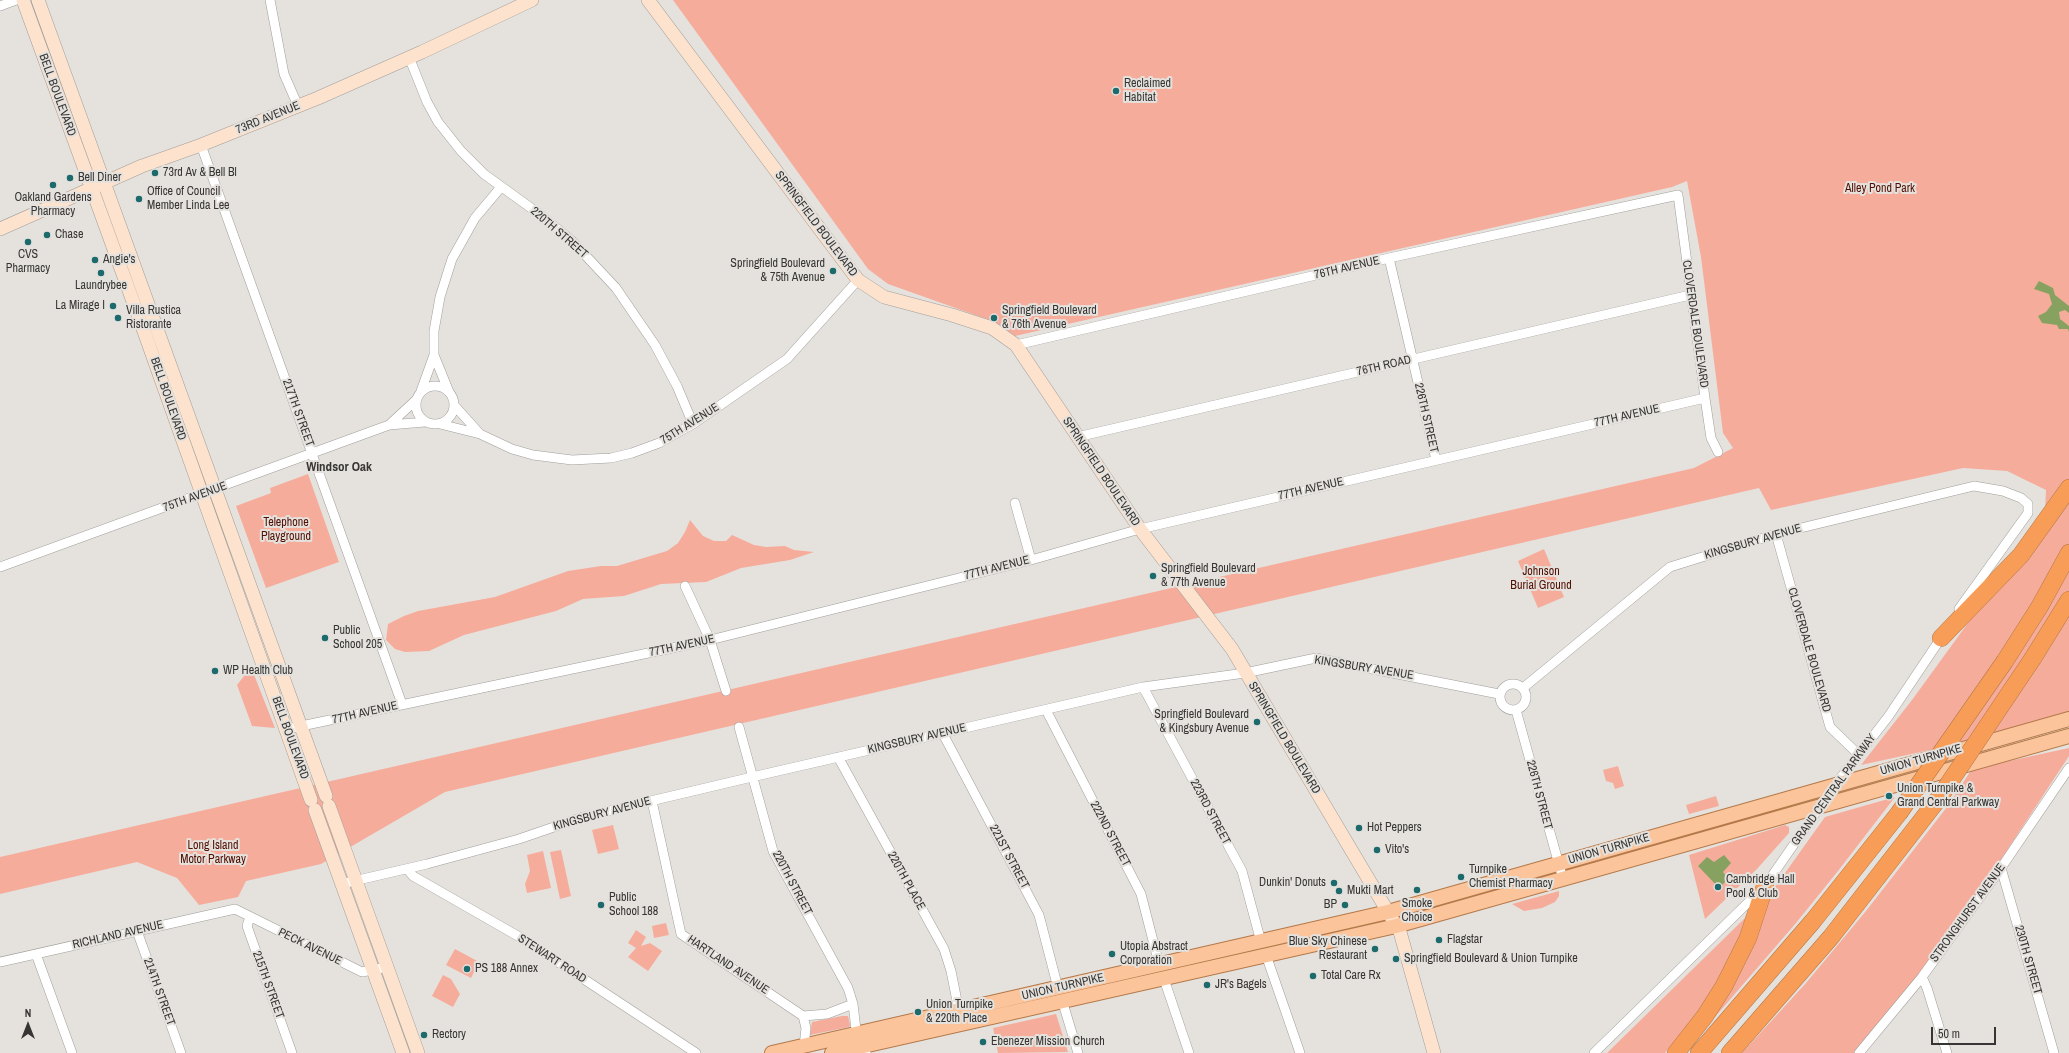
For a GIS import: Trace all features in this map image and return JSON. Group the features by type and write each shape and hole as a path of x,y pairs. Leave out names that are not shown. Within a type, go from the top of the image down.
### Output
{"highway":[{"path":"1941,638 2021,555 2069,488"},
{"path":"1699,1053 1813,922 1899,813 2005,661 2040,606 2069,554"},
{"path":"1730,1053 1831,937 1939,798 2033,658 2069,600"},
{"path":"1676,1053 1705,1016 1724,986 1748,938 1765,886"}],"main road":[{"name":"UNION TURNPIKE","path":"772,1053 804,1046 860,1045 959,1011 1060,994 1164,979 1558,863 2069,719"},
{"name":"UNION TURNPIKE","path":"832,1053 1060,994 1159,964 1264,949 1396,926 2028,746 2069,736"}],"street":[{"path":"0,6 16,0"},
{"name":"BELL BOULEVARD","path":"23,0 403,1053"},
{"name":"BELL BOULEVARD","path":"38,0 216,489 418,1053"},
{"path":"270,0 284,74 298,106"},
{"name":"73RD AVENUE","path":"0,229 105,184 142,166 201,145 298,106 532,0"},
{"name":"SPRINGFIELD BOULEVARD","path":"648,0 858,280 884,297 952,315 992,328 1016,345 1140,529 1232,649 1388,912 1405,946 1434,1053"},
{"name":"220TH STREET","path":"409,57 427,102 442,127 461,151 484,174 542,216 570,240 616,288 655,345 677,386 693,424"},
{"name":"217TH STREET","path":"201,145 402,704"},
{"path":"434,354 454,405 452,415 440,424 425,422 416,410 416,400 421,391 434,354 434,331 438,303 452,259 475,218 501,187"},
{"name":"76TH AVENUE","path":"1016,345 1390,258 1678,194"},
{"name":"CLOVERDALE BOULEVARD","path":"1678,194 1690,295 1711,438 1718,452"},
{"name":"226TH STREET","path":"1390,258 1436,460"},
{"name":"75TH AVENUE","path":"440,424 480,434 512,449 532,455 572,460 597,460 632,453 653,446 673,437 787,359 858,280"},
{"name":"76TH ROAD","path":"1077,437 1690,295"},
{"path":"421,391 435,386 449,392"},
{"name":"77TH AVENUE","path":"287,730 302,728 402,704 710,640 1031,560 1140,529 1705,398"},
{"name":"75TH AVENUE","path":"389,425 416,400"},
{"name":"75TH AVENUE","path":"454,405 480,434"},
{"name":"75TH AVENUE","path":"0,567 389,425 425,422"},
{"name":"KINGSBURY AVENUE","path":"1523,688 1670,567 1776,534 1974,486 2003,491 2021,498"},
{"name":"GRAND CENTRAL PARKWAY","path":"1594,1053 1765,886 1820,806 1859,755 2028,512 2028,504 2021,498"},
{"path":"1015,503 1031,560"},
{"name":"CLOVERDALE BOULEVARD","path":"1776,534 1830,727 1859,755"},
{"path":"684,586 710,640 726,691"},
{"name":"KINGSBURY AVENUE","path":"341,884 406,869 519,839 583,817 838,757 1143,687 1245,672 1316,658 1499,694"},
{"path":"1508,684 1518,684 1523,688 1526,700 1520,708 1516,710 1505,709 1502,705 1499,694 1501,690 1508,684"},
{"name":"223RD STREET","path":"1143,687 1242,871 1264,949 1300,1053"},
{"name":"222ND STREET","path":"1046,710 1141,894 1159,964"},
{"name":"226TH STREET","path":"1516,710 1563,879"},
{"name":"220TH STREET","path":"739,727 773,851 848,988 860,1045"},
{"name":"221ST STREET","path":"943,734 1039,915 1060,994 1078,1053"},
{"name":"220TH PLACE","path":"838,757 944,949 951,971 959,1011"},
{"name":"STRONGHURST AVENUE","path":"1859,1053 1922,977 2001,868 2069,768"},
{"name":"HARTLAND AVENUE","path":"652,801 681,934 804,1016"},
{"name":"230TH STREET","path":"2001,868 2054,1053"},
{"name":"STEWART ROAD","path":"406,869 414,876 523,940 696,1053"},
{"name":"PECK AVENUE","path":"235,909 362,972 387,967"},
{"name":"RICHLAND AVENUE","path":"0,962 235,909"},
{"name":"215TH STREET","path":"250,917 247,926 292,1053"},
{"name":"214TH STREET","path":"137,931 181,1053"},
{"path":"36,954 72,1053"},
{"path":"1922,977 1927,988 1947,1053"},
{"path":"1164,979 1189,1053"},
{"path":"804,1046 806,1028 804,1016 810,1017 827,1014 852,1004"}],"green space":[{"name":"Alley Pond Park","path":"673,0 2069,0 2069,712 1930,750 1861,765 1912,700 1981,605 2044,533 2046,490 2007,471 1963,468 1771,510 1759,488 445,792 321,864 246,881 238,897 199,905 177,878 137,862 0,894 0,857 1694,468 1733,448 1723,433 1701,257 1687,181 1672,187 1015,336 995,322 888,284 868,269"},
{"name":"Telephone Playground","path":"308,474 339,562 266,588 236,506 271,493 270,488"},
{"path":"690,520 703,536 714,541 726,541 732,535 754,545 766,547 785,546 794,550 814,552 790,560 741,568 706,582 661,584 624,596 583,599 556,611 464,635 429,651 405,652 395,649 386,640 388,624 418,611 495,597 568,571 601,566 617,566 667,551 678,543"},
{"name":"Johnson Burial Ground","path":"1544,549 1564,597 1538,608 1518,561"},
{"path":"251,667 275,728 252,726 237,685"},
{"path":"2069,748 2069,756 1998,864 1910,988 1855,1053 1742,1053 1806,983 1866,911 1947,807 1972,769"},
{"path":"1618,766 1624,786 1615,789 1613,783 1606,781 1603,770"},
{"path":"1716,796 1719,806 1689,814 1686,805"},
{"path":"1895,797 1796,923 1696,1039 1775,887 1825,817"},
{"path":"613,825 619,849 598,854 592,830"},
{"name":"Cambridge Hall Pool & Club","path":"1785,825 1789,827 1789,833 1757,869 1705,919 1689,855"},
{"path":"561,850 571,896 560,899 550,852"},
{"path":"543,851 551,888 527,893 525,884 530,871 527,855"},
{"path":"1559,891 1559,896 1555,902 1542,908 1524,911 1512,904"},
{"path":"1745,918 1751,919 1714,995 1665,1053 1607,1053"},
{"path":"666,923 669,935 654,938 652,926"},
{"path":"636,930 646,937 641,946 650,943 662,951 648,971 628,957 636,948 628,943"},
{"path":"455,949 479,962 471,978 446,965"},
{"path":"443,975 451,979 460,994 453,1007 432,996"},
{"path":"1056,1014 1068,1052 998,1053 993,1028"},
{"path":"848,1016 849,1027 810,1035 812,1022"}],"shaded area":[{"path":"2039,281 2053,288 2055,295 2069,306 2069,313 2065,310 2059,312 2060,319 2069,326 2069,332 2068,329 2059,329 2057,325 2042,323 2038,316 2046,312 2052,304 2049,294 2034,289"},
{"path":"1724,855 1731,863 1723,872 1728,879 1719,888 1698,866 1707,857 1714,862"}],"place":[{"name":"Reclaimed Habitat","path":"1116,91"},
{"name":"73rd Av & Bell Bl","path":"155,173"},
{"name":"Bell Diner","path":"70,178"},
{"name":"Oakland Gardens Pharmacy","path":"53,185"},
{"name":"Office of Council Member Linda Lee","path":"139,199"},
{"name":"Chase","path":"47,235"},
{"name":"CVS Pharmacy","path":"28,242"},
{"name":"Angie's","path":"95,260"},
{"name":"Springfield Boulevard & 75th Avenue","path":"833,271"},
{"name":"Laundrybee","path":"101,273"},
{"name":"La Mirage I","path":"113,306"},
{"name":"Villa Rustica Ristorante","path":"118,318"},
{"name":"Springfield Boulevard & 76th Avenue","path":"994,318"},
{"name":"Springfield Boulevard & 77th Avenue","path":"1153,576"},
{"name":"Public School 205","path":"325,638"},
{"name":"WP Health Club","path":"215,671"},
{"name":"Springfield Boulevard & Kingsbury Avenue","path":"1257,722"},
{"name":"Union Turnpike & Grand Central Parkway","path":"1889,796"},
{"name":"Hot Peppers","path":"1359,828"},
{"name":"Vito's","path":"1377,850"},
{"name":"Turnpike Chemist Pharmacy","path":"1461,877"},
{"name":"Dunkin' Donuts","path":"1334,883"},
{"name":"Cambridge Hall Pool & Club","path":"1718,887"},
{"name":"Smoke Choice","path":"1417,890"},
{"name":"Mukti Mart","path":"1339,891"},
{"name":"Public School 188","path":"601,905"},
{"name":"BP","path":"1345,905"},
{"name":"Flagstar","path":"1439,940"},
{"name":"Blue Sky Chinese Restaurant","path":"1375,949"},
{"name":"Utopia Abstract Corporation","path":"1112,954"},
{"name":"Springfield Boulevard & Union Turnpike","path":"1396,959"},
{"name":"PS 188 Annex","path":"467,969"},
{"name":"Total Care Rx","path":"1313,976"},
{"name":"JR's Bagels","path":"1207,985"},
{"name":"Union Turnpike & 220th Place","path":"918,1012"},
{"name":"Rectory","path":"424,1035"},
{"name":"Ebenezer Mission Church","path":"983,1042"}],"district":[{"name":"Windsor Oak","path":"339,468"}],"park label":[{"name":"Long Island Motor Parkway","path":"213,853"}]}
